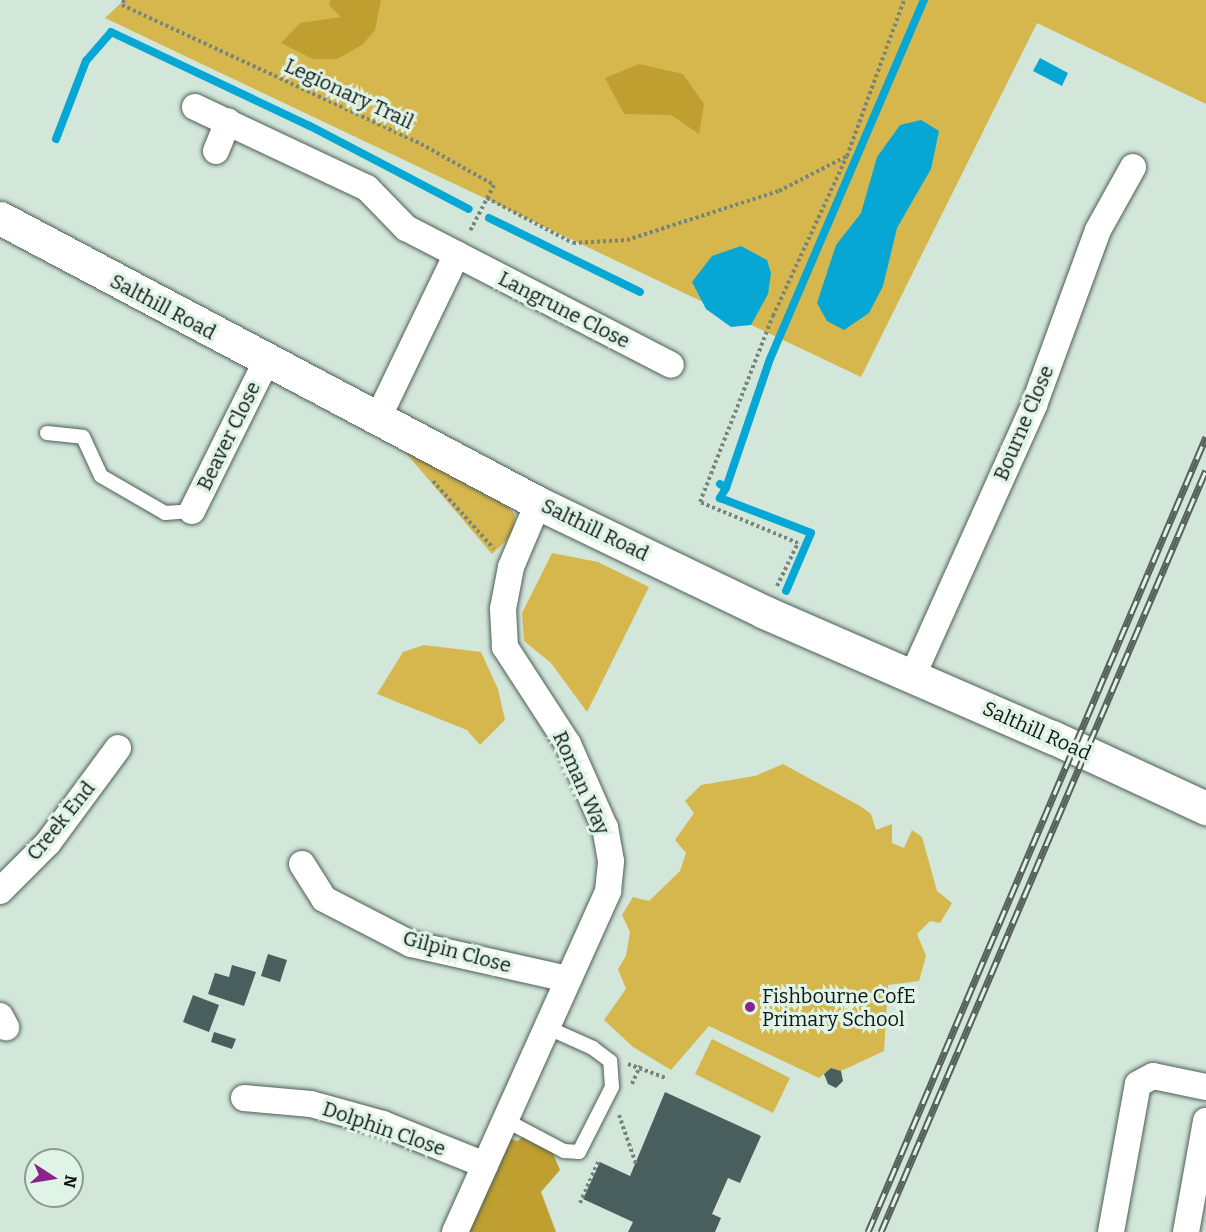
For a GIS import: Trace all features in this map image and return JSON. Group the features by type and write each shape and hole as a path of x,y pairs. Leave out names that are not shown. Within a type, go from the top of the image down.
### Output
{"street":[{"name":"Langrune Close","path":"195,107 367,188 406,228 671,365"},
{"path":"216,151 228,121"},
{"name":"Bourne Close","path":"912,677 1034,405 1098,230 1134,167"},
{"name":"Salthill Road","path":"0,218 266,362 538,503 764,612 1206,808"},
{"path":"377,420 457,254"},
{"name":"Beaver Close","path":"192,511 266,362"},
{"name":"Roman Way","path":"455,1232 608,891 611,861 605,828 568,744 506,647 503,609 511,567 538,503"},
{"name":"Creek End","path":"0,891 48,843 118,748"},
{"name":"Gilpin Close","path":"302,864 324,899 411,944 567,979"},
{"path":"1111,1232 1138,1084 1153,1076 1206,1087"},
{"name":"Dolphin Close","path":"244,1098 311,1104 382,1124 485,1165"},
{"path":"1186,1232 1206,1121"}],"lane":[{"path":"47,433 83,437 101,476 165,513 192,511"},
{"path":"506,1120 564,1151 579,1152 612,1087 610,1061 593,1048 546,1027"}],"path":[{"name":"Legionary Trail","path":"124,0 122,5 421,144 494,185 487,198"},
{"path":"764,612 798,543 700,502 773,316 847,156 904,0"},
{"path":"457,254 487,198 573,243 627,240 778,191 847,156"},
{"path":"424,472 511,567"},
{"path":"610,1061 640,1066 666,1078"},
{"path":"619,1114 636,1164"}],"shaded area":[{"path":"124,0 1206,0 1206,104 1037,23 861,377 105,18"},
{"path":"330,0 381,0 375,30 362,45 337,59 313,59 281,43 300,23 341,17 329,5"},
{"path":"639,64 683,74 704,104 699,134 671,115 624,114 605,78"},
{"path":"400,446 503,500 515,515 513,534 492,554"},
{"path":"552,553 598,562 649,587 587,712 551,663 524,641 522,613"},
{"path":"424,645 481,652 498,689 505,720 480,745 467,730 377,694 403,652"},
{"path":"783,764 860,806 871,814 876,830 892,824 892,843 904,848 912,830 922,837 937,891 952,903 940,923 930,921 917,934 926,956 919,981 888,985 884,1051 841,1071 831,1068 819,1078 709,1026 671,1070 633,1047 604,1020 626,989 618,969 626,956 630,932 622,915 633,897 649,901 680,871 686,853 675,840 694,813 685,801 701,785 755,776"},
{"path":"712,1039 790,1078 773,1113 695,1074"},
{"path":"533,1126 552,1151 560,1170 541,1192 556,1232 446,1232 508,1138 518,1141"}],"water":[{"path":"1040,58 1068,73 1062,86 1033,71"},
{"path":"921,120 939,131 931,169 897,228 883,286 869,313 844,330 827,321 817,303 836,245 861,213 877,157 900,125"},
{"path":"741,246 767,260 771,273 768,294 751,325 731,327 706,309 692,282 712,256"}],"building":[{"path":"268,954 287,960 280,982 261,976"},
{"path":"232,965 256,972 244,1006 208,994 215,973 229,977"},
{"path":"193,995 219,1005 209,1032 183,1022"},
{"path":"214,1032 236,1039 232,1049 211,1042"},
{"path":"831,1068 841,1071 843,1081 836,1088 828,1084 824,1074"},
{"path":"665,1092 761,1136 740,1183 728,1178 712,1214 721,1218 715,1232 628,1232 633,1222 583,1199 600,1162 630,1176"}],"waterway":[{"path":"720,484 726,488 770,359 924,0"},
{"path":"56,139 86,61 111,32 310,126 469,209"},
{"path":"489,218 640,292"},
{"path":"726,488 720,498 811,533 786,591"}],"railway":[{"path":"868,1232 1206,437"},
{"path":"881,1232 1206,470"}],"place":[{"name":"Fishbourne CofE Primary School","path":"750,1007"}]}
